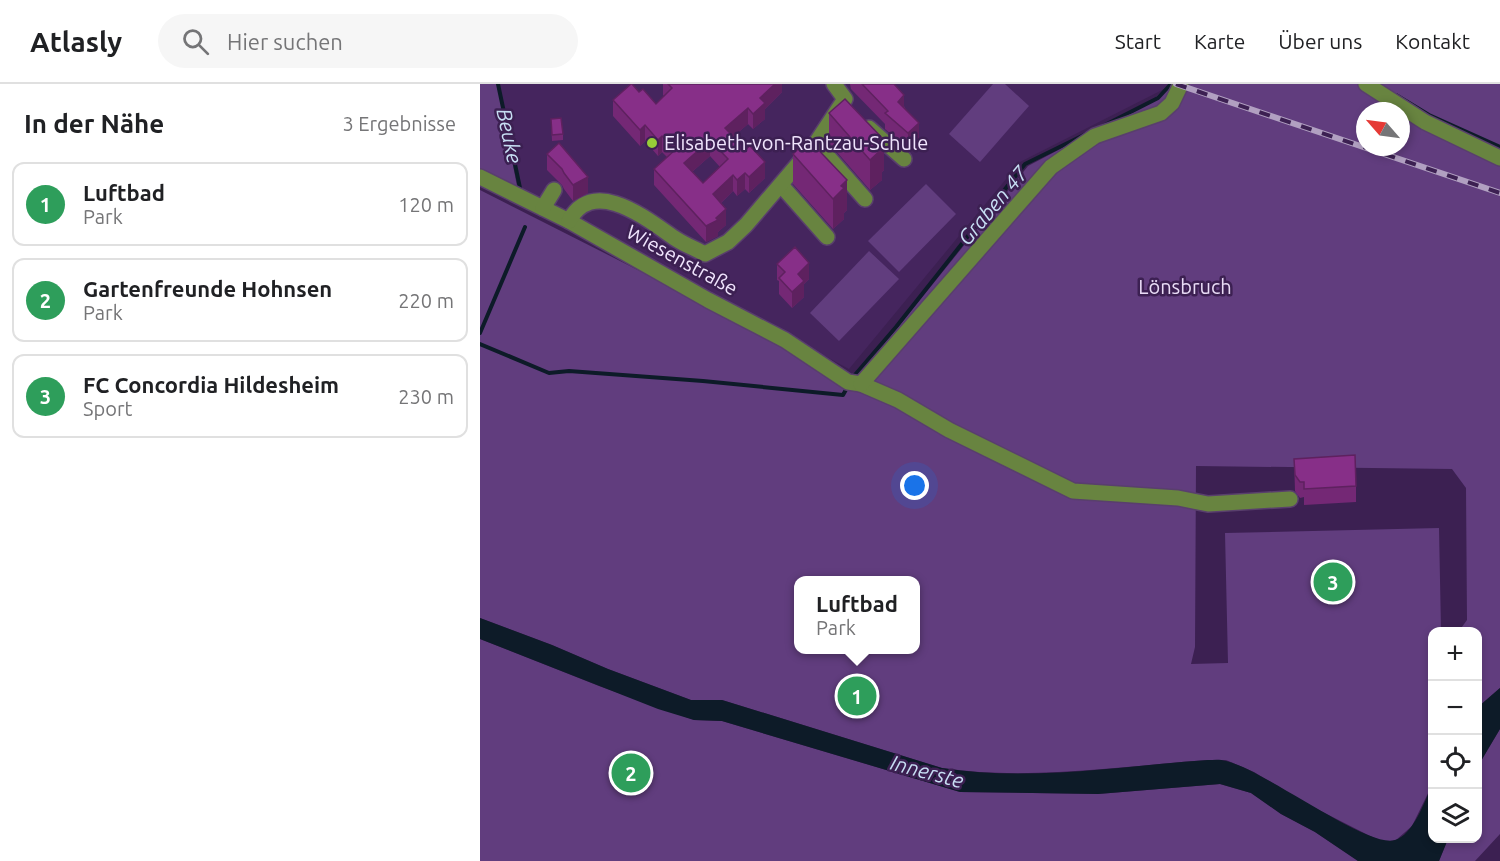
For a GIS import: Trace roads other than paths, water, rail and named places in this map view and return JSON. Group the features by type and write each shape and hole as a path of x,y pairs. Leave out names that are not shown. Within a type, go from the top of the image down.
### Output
{"street":[{"path":"568,221 574,211 589,202 620,205 648,219 678,241 705,254 729,242 816,143 845,99 834,84"},
{"path":"861,384 1051,167 1095,136 1161,113 1172,103 1181,84"},
{"path":"1366,84 1425,122 1500,158"},
{"path":"838,109 871,129 904,159"},
{"path":"816,143 865,199"},
{"name":"Wiesenstraße","path":"480,177 568,221 708,300 785,340 848,382 861,384 898,400 949,430 1073,491 1178,498 1208,504 1290,499"},
{"path":"781,185 827,237"},
{"path":"543,208 554,190"}],"water":[{"name":"Innerste","path":"480,618 691,700 722,700 942,768 1008,774 1075,772 1221,760 1243,767 1339,821 1382,840 1395,840 1407,832 1413,825 1428,794 1428,843 1446,843 1439,861 1358,861 1251,793 1220,784 1098,794 960,792 722,721 694,720 658,709 480,639"},
{"path":"1500,688 1500,729 1482,759 1482,735 1482,704"}],"waterway":[{"name":"Beuke","path":"498,84 520,188"},
{"name":"Graben 47","path":"1101,127 1158,98 1171,84"},
{"path":"1396,95 1429,115 1500,147"},
{"name":"Graben 47","path":"854,376 896,327 1025,164 1086,134"},
{"name":"Beuke","path":"480,333 525,227"},
{"name":"Graben 47","path":"480,344 549,373 569,371 703,381 843,395 848,386"}],"railway":[{"path":"1176,84 1500,193"}],"place":[{"name":"Elisabeth-von-Rantzau-Schule","path":"652,143"},
{"name":"FC Concordia Hildesheim","path":"1333,582"},
{"name":"Luftbad","path":"857,696"},
{"name":"Gartenfreunde Hohnsen","path":"631,773"}],"park label":[{"name":"Lönsbruch","path":"1185,287"}]}
